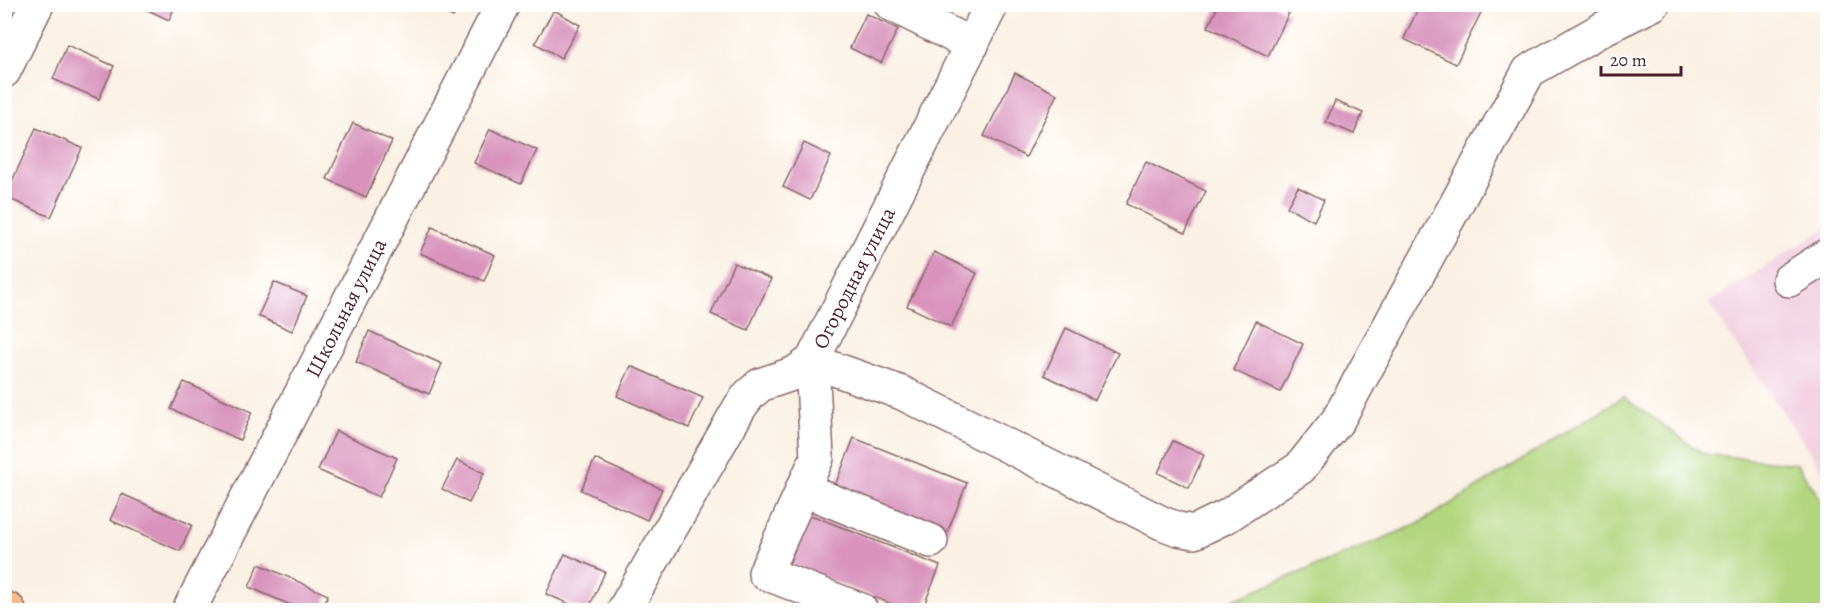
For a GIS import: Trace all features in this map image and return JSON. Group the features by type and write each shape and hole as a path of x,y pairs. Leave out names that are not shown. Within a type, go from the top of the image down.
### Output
{"highway":[{"path":"4,608 9,610"}],"street":[{"path":"4,70 37,4"},
{"name":"Школьная улица","path":"189,610 503,4"},
{"path":"891,4 972,45"},
{"name":"Огородная улица","path":"624,610 749,395 760,386 795,373 812,361 992,4"},
{"path":"861,610 765,573 817,458 812,361 902,393 1162,523 1194,532 1227,516 1300,468 1338,420 1528,71 1604,28 1653,4"},
{"path":"1789,280 1827,255"},
{"path":"802,489 931,541"}],"shaded area":[{"path":"1827,227 1827,477 1708,303"}],"green space":[{"path":"1623,397 1704,454 1797,464 1827,509 1827,610 1209,610 1418,524"}],"building":[{"path":"135,4 176,4 169,20"},
{"path":"427,4 460,4 453,17"},
{"path":"1219,4 1272,4 1289,13 1268,56 1208,27"},
{"path":"1420,4 1485,4 1456,64 1404,39"},
{"path":"554,10 580,25 561,58 535,43"},
{"path":"866,14 898,29 881,63 850,48"},
{"path":"67,45 114,66 99,99 53,79"},
{"path":"1015,73 1057,94 1026,157 984,136"},
{"path":"1335,101 1363,113 1354,134 1326,122"},
{"path":"353,123 392,141 366,197 327,179"},
{"path":"36,128 82,148 51,217 5,197"},
{"path":"490,129 537,150 521,184 474,163"},
{"path":"804,143 831,156 810,200 783,187"},
{"path":"1146,162 1206,191 1185,233 1126,204"},
{"path":"1298,187 1324,200 1314,221 1287,207"},
{"path":"432,227 495,255 484,281 420,253"},
{"path":"934,252 977,273 951,327 907,306"},
{"path":"734,263 771,279 748,330 711,314"},
{"path":"274,282 307,296 292,331 258,316"},
{"path":"1256,321 1303,344 1280,392 1233,370"},
{"path":"1066,328 1118,353 1095,400 1044,375"},
{"path":"369,331 442,364 429,394 356,362"},
{"path":"631,366 703,398 689,428 617,396"},
{"path":"184,382 252,412 240,440 171,409"},
{"path":"336,431 397,458 379,497 318,470"},
{"path":"854,438 967,483 947,533 834,488"},
{"path":"1173,441 1204,455 1189,488 1158,473"},
{"path":"595,459 662,489 647,520 581,490"},
{"path":"457,460 484,473 469,503 442,489"},
{"path":"122,494 192,525 180,551 110,520"},
{"path":"808,514 940,566 922,610 907,610 789,564"},
{"path":"565,554 605,572 588,610 546,594"},
{"path":"259,564 328,595 321,610 302,610 249,587"}]}
